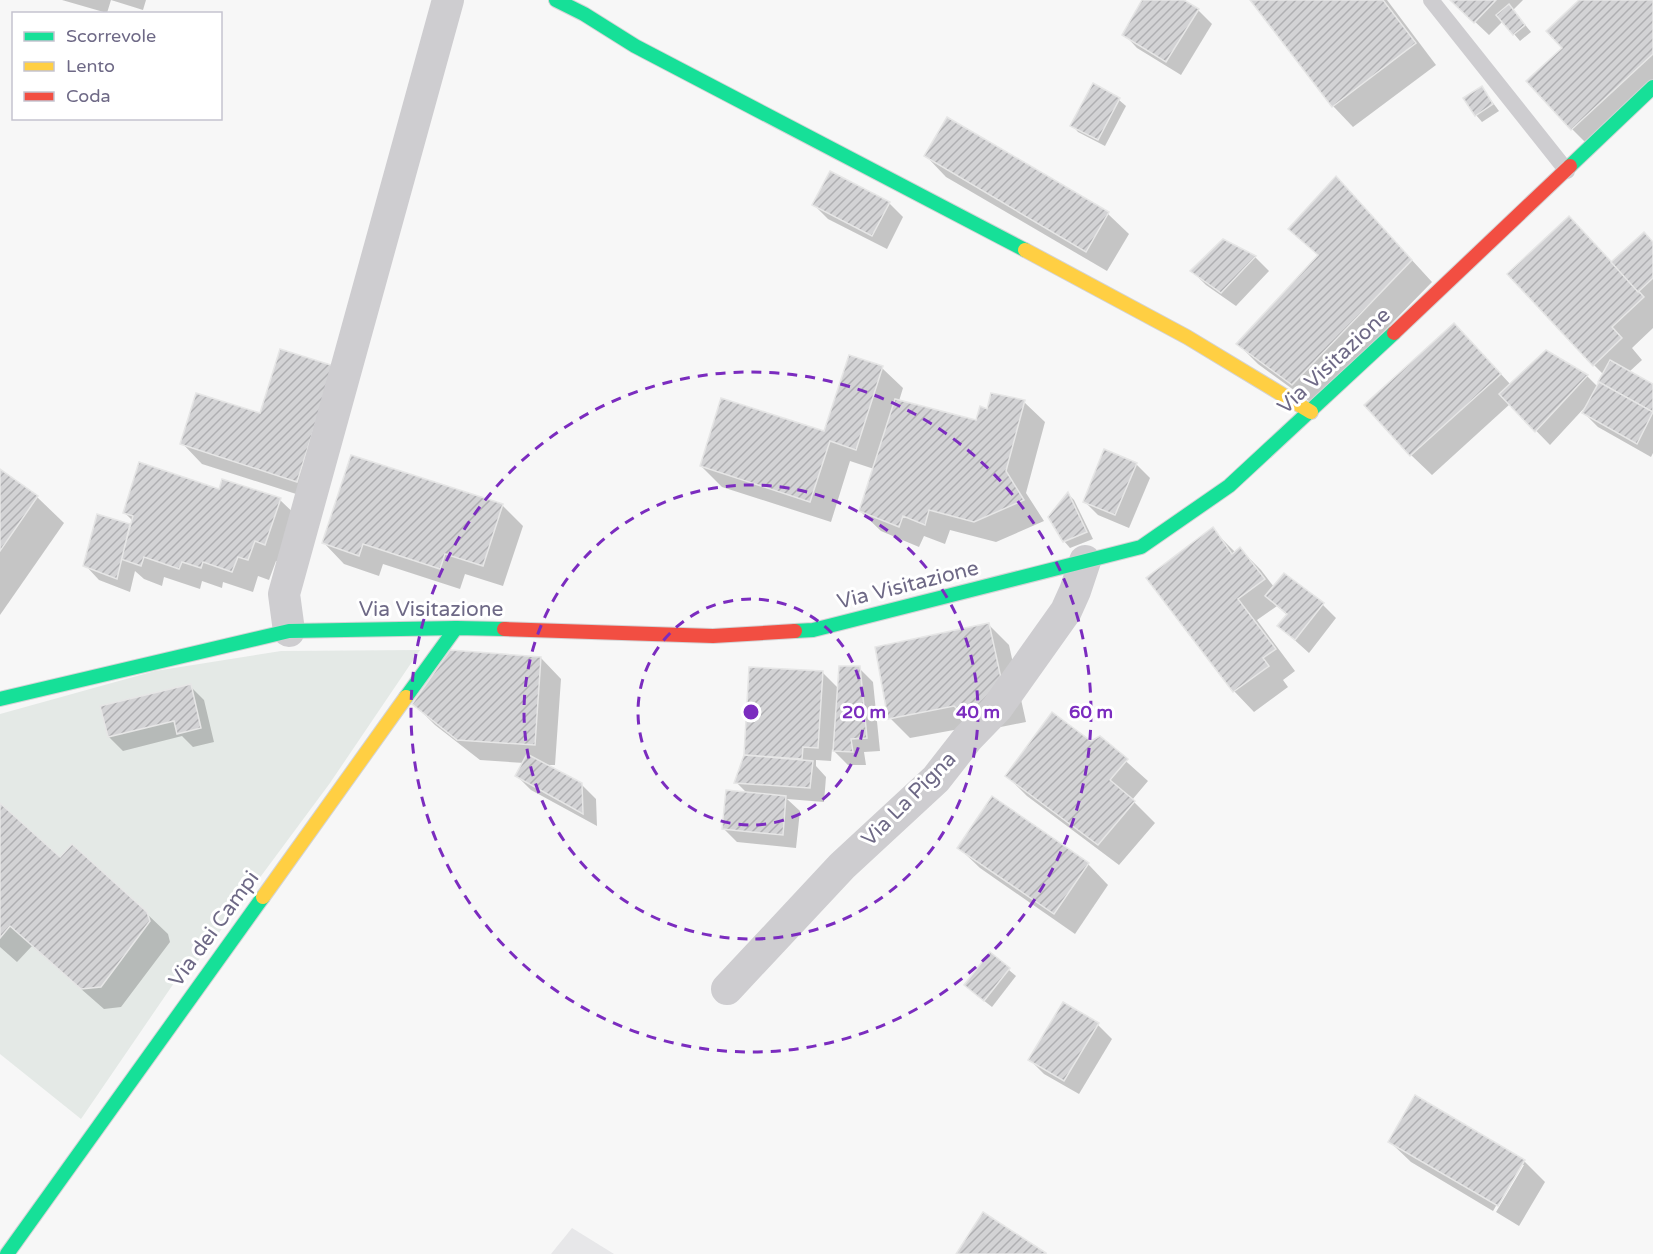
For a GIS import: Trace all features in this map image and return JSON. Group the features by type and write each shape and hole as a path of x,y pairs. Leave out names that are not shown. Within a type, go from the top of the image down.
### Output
{"street":[{"path":"289,631 284,594 448,0"},
{"path":"556,0 635,45 1187,337 1311,412"},
{"name":"Via Visitazione","path":"0,699 289,631 456,628 713,636 813,630 1141,547 1229,486 1311,412 1653,87"},
{"name":"Via La Pigna","path":"727,989 842,866 936,779 968,738 997,708 1066,611 1085,561"},
{"name":"Via dei Campi","path":"7,1254 456,628"}],"lane":[{"path":"1431,0 1567,171"}],"shaded area":[{"path":"420,650 330,783 198,961 187,964 81,1119 0,1054 0,714 155,671 281,651"},
{"path":"572,1228 614,1254 551,1254"}],"building":[{"path":"1142,0 1184,0 1199,9 1166,62 1122,35"},
{"path":"1250,0 1383,0 1416,43 1332,107"},
{"path":"1450,0 1496,0 1474,23"},
{"path":"1579,0 1653,0 1653,54 1571,130 1526,81 1562,48 1546,31"},
{"path":"1509,4 1525,25 1513,35 1496,15"},
{"path":"1093,83 1120,98 1098,140 1070,126"},
{"path":"1482,86 1493,104 1475,116 1463,98"},
{"path":"947,117 1109,212 1086,252 924,156"},
{"path":"830,171 890,202 872,236 812,205"},
{"path":"1336,176 1412,260 1292,385 1236,344 1318,255 1288,229"},
{"path":"1569,216 1644,297 1612,327 1622,338 1593,366 1507,274"},
{"path":"1644,232 1653,242 1653,278 1638,292 1611,262"},
{"path":"1223,239 1256,256 1221,293 1190,271"},
{"path":"1454,323 1501,374 1410,456 1364,405"},
{"path":"280,349 334,366 297,482 180,444 196,393 260,413"},
{"path":"1546,350 1588,375 1535,432 1499,394"},
{"path":"849,355 883,366 856,450 830,441 810,502 700,466 721,398 824,431"},
{"path":"1610,360 1653,384 1653,412 1598,382"},
{"path":"1599,382 1653,412 1637,444 1582,413"},
{"path":"991,393 1025,400 1006,471 1024,500 974,522 929,510 925,525 903,516 899,527 859,511 895,399 976,420 980,406 987,409"},
{"path":"1104,449 1137,463 1115,515 1083,502"},
{"path":"351,455 503,504 483,566 445,554 440,569 363,544 359,556 322,543"},
{"path":"139,462 219,489 222,479 281,498 265,545 255,541 248,560 238,557 232,572 203,562 201,568 182,562 179,569 144,557 141,566 121,559 133,516 123,513"},
{"path":"0,469 38,496 0,551"},
{"path":"1068,492 1087,532 1063,542 1048,517"},
{"path":"97,514 130,524 117,579 83,566"},
{"path":"1213,527 1232,554 1240,547 1265,579 1238,599 1276,649 1263,658 1269,666 1233,692 1146,578"},
{"path":"1284,573 1324,603 1295,640 1277,626 1287,614 1265,596"},
{"path":"989,623 1006,701 959,711 954,706 888,719 875,647"},
{"path":"450,650 541,657 535,745 457,740 412,704"},
{"path":"839,666 860,666 867,738 851,739 853,752 833,751"},
{"path":"749,667 823,671 818,748 803,747 802,759 744,755"},
{"path":"191,684 201,728 177,734 174,721 108,737 100,706"},
{"path":"1052,712 1091,741 1100,736 1128,759 1110,780 1135,801 1098,845 1005,776"},
{"path":"527,754 582,783 583,814 515,776"},
{"path":"744,755 813,761 810,788 734,783"},
{"path":"726,790 786,796 783,835 722,829"},
{"path":"992,796 1089,863 1054,914 957,848"},
{"path":"0,803 60,857 72,844 147,912 150,921 101,987 81,989 10,926 0,938"},
{"path":"990,952 1010,968 984,1001 964,985"},
{"path":"1063,1002 1099,1023 1064,1081 1028,1060"},
{"path":"1415,1095 1525,1160 1498,1206 1388,1142"},
{"path":"983,1212 1046,1253 1046,1254 956,1254"}],"traffic: fast":[{"path":"556,0 584,14 635,46 1025,250"},
{"path":"1570,166 1653,87"},
{"path":"795,631 813,630 1141,547 1229,486 1394,333"},
{"path":"406,697 456,628"},
{"path":"0,699 289,631 504,629"},
{"path":"7,1254 263,897"}],"traffic: slow":[{"path":"1025,250 1187,337 1311,412"},
{"path":"263,897 406,697"}],"traffic: jam":[{"path":"1394,333 1570,166"},
{"path":"504,629 713,636 795,631"}]}
